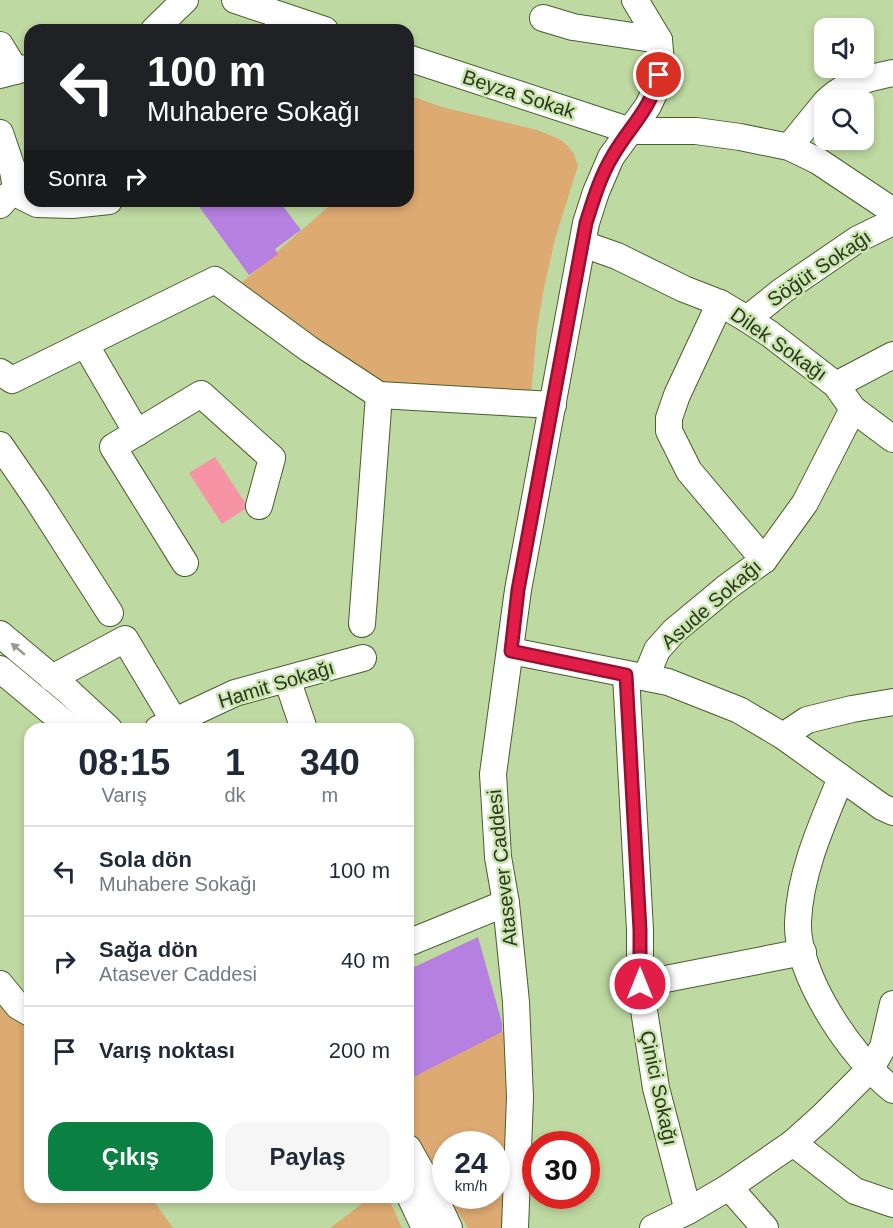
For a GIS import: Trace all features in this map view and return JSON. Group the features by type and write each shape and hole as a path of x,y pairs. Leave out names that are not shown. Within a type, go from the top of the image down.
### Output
{"street":[{"path":"235,0 307,24"},
{"name":"Atasever Caddesi","path":"515,1228 520,1097 516,1002 506,903 498,857 493,774 518,590 586,223 611,158 648,106 655,91 661,63 659,40 636,0"},
{"path":"159,24 175,4"},
{"path":"543,18 573,27 659,40"},
{"path":"0,45 15,71"},
{"name":"Beyza Sokak","path":"414,59 631,131 696,131 789,147 818,161 893,211"},
{"path":"840,90 863,79 893,73"},
{"path":"789,147 814,117"},
{"path":"0,133 13,171 8,199 24,202"},
{"name":"Söğüt Sokağı","path":"747,319 782,291 858,239 893,222"},
{"name":"Dilek Sokağı","path":"582,244 617,256 684,289 720,303 747,319 836,385 852,409 893,439"},
{"path":"0,372 12,380 215,280 309,349 379,395 553,405"},
{"path":"720,303 676,396 669,418 669,431 689,471 764,560"},
{"path":"85,344 137,433"},
{"path":"836,385 893,356"},
{"path":"185,563 113,447 201,394 272,458 259,506"},
{"path":"362,624 379,395"},
{"name":"Asude Sokağı","path":"636,676 674,631 726,587 764,560 805,503 852,409"},
{"path":"0,445 110,613"},
{"path":"0,634 102,723"},
{"path":"52,678 125,639 165,723"},
{"path":"511,651 668,682 739,710 783,736 840,778 893,812"},
{"name":"Hamit Sokağı","path":"170,723 235,693 363,658"},
{"path":"0,669 65,723"},
{"name":"Çinici Sokağı","path":"636,676 640,984 656,1088 688,1211"},
{"path":"287,679 302,723"},
{"path":"783,736 807,720 893,702"},
{"path":"840,778 805,876 798,924 803,952 818,993 836,1026 893,1090"},
{"path":"414,941 506,903"},
{"path":"640,984 803,952"},
{"path":"0,984 18,1006 24,1010"},
{"path":"653,1228 729,1187 793,1143 871,1068 883,1047 893,1004"},
{"path":"793,1143 855,1191 893,1204"},
{"path":"414,1159 449,1228"},
{"path":"729,1187 765,1228"},
{"path":"413,1203 425,1228"}],"shaded area":[{"path":"414,97 442,107 537,130 559,139 574,154 578,166 555,239 544,288 537,328 531,396 371,381 264,299 238,286 328,207 414,207"},
{"path":"215,457 248,507 222,524 189,473"},
{"path":"0,992 24,1020 24,1203 155,1203 173,1228 0,1228"},
{"path":"504,1031 511,1073 507,1131 432,1131 432,1170 414,1139 414,1077"},
{"path":"363,1203 391,1203 402,1228 330,1228"},
{"path":"456,1209 505,1209 505,1228 468,1228"}],"building":[{"path":"199,207 284,207 301,230 275,249 278,254 249,275"},
{"path":"478,937 502,1023 502,1032 414,1077 414,967"}],"route":[{"path":"640,984 640,930 626,675 511,651 518,590 586,223 611,158 648,106 659,75"}]}
